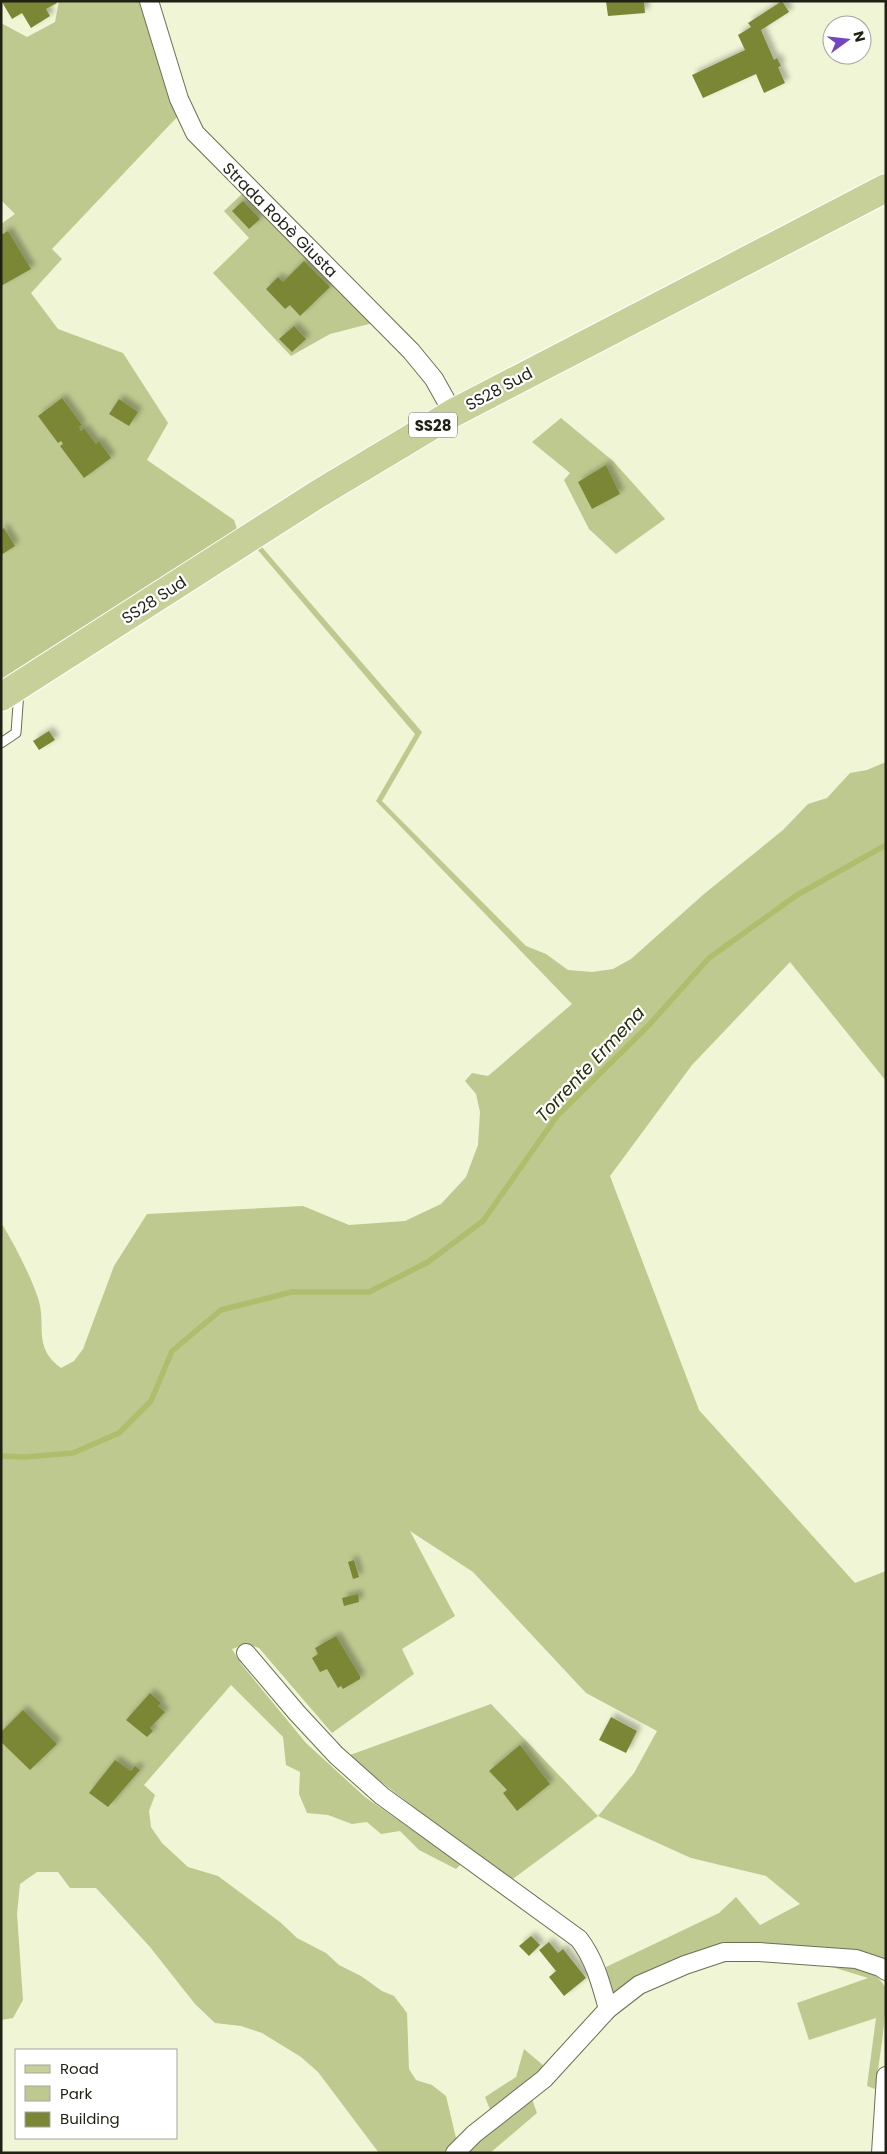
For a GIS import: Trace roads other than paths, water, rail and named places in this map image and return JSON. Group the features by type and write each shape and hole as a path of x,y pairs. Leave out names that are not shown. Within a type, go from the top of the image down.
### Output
{"main road":[{"name":"SS28 Sud","path":"10,692 318,494 453,413 886,188"}],"street":[{"name":"Strada Robè Giusta","path":"149,1 179,99 195,133 411,352 434,379 453,413"},
{"path":"246,1652 297,1713 330,1748 382,1796 579,1939 588,1951 596,1968 608,2009"},
{"path":"455,2153 474,2134 544,2079 608,2009 639,1985 685,1965 724,1952 759,1952 856,1959 886,1971"},
{"path":"881,2153 886,2076"}],"lane":[{"path":"1,743 16,733 10,692"}],"waterway":[{"name":"Torrente Ermena","path":"1,1456 25,1457 73,1453 119,1433 151,1401 172,1351 221,1310 292,1292 369,1292 428,1262 483,1221 557,1116 648,1026 709,958 797,895 886,845"}]}
